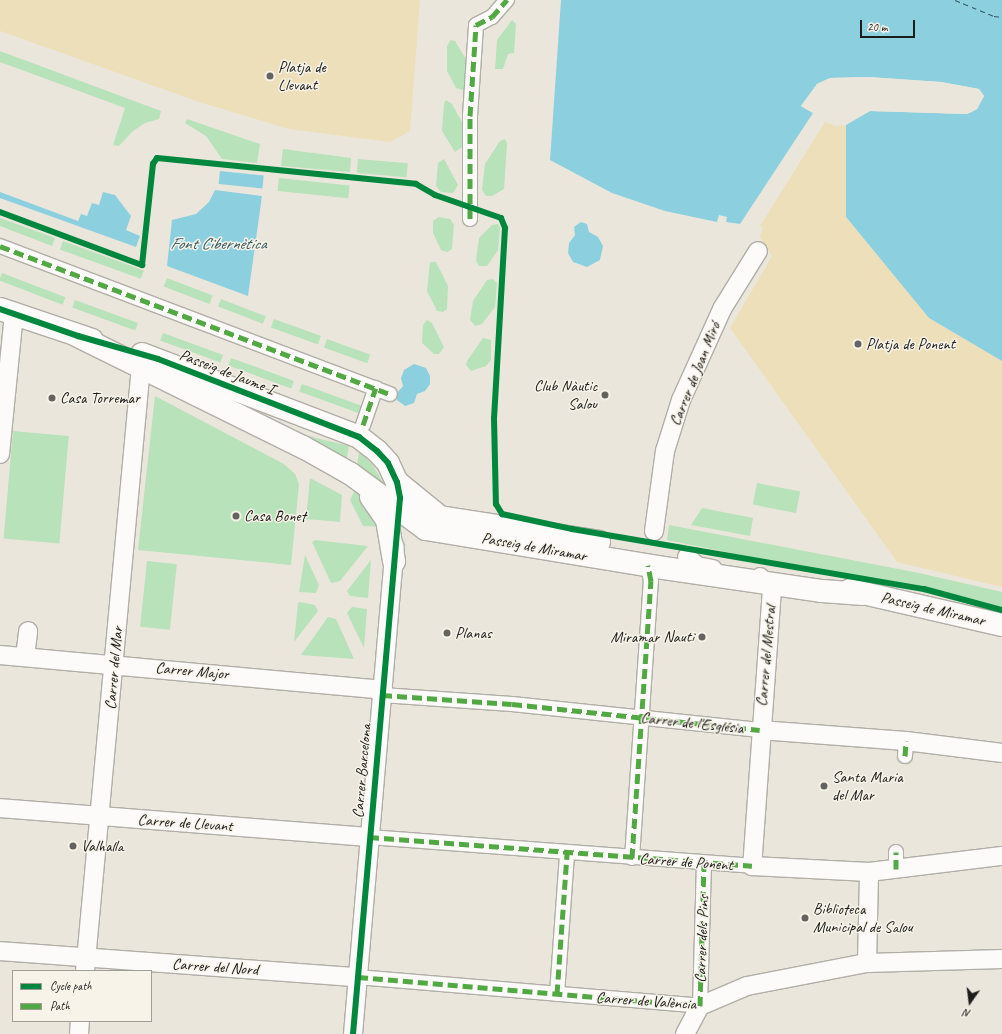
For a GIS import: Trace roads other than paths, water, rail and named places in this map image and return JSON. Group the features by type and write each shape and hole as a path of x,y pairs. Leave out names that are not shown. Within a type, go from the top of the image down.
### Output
{"street":[{"path":"470,218 470,116 476,24 492,17 507,0"},
{"path":"0,246 390,394"},
{"name":"Carrer de Joan Miró","path":"654,531 665,451 681,400 722,310 758,251"},
{"path":"0,454 7,311"},
{"name":"Passeig de Jaume I","path":"7,311 78,336 158,359 359,437 377,451 388,463 396,482 399,510"},
{"name":"Passeig de Jaume I","path":"78,336 146,372 351,474 399,510"},
{"name":"Passeig de Jaume I","path":"146,372 150,365 165,367 243,405 289,422 335,428"},
{"path":"146,372 373,498 387,520 394,561"},
{"name":"Carrer del Mar","path":"86,965 114,664 146,372"},
{"path":"363,425 376,388"},
{"name":"Passeig de Miramar","path":"396,482 440,517 688,557 818,580 863,594 1002,625"},
{"name":"Passeig de Miramar","path":"399,510 426,528 451,533 769,586 863,594"},
{"name":"Carrer Barcelona","path":"353,1034 369,837 399,510"},
{"name":"Passeig de Miramar","path":"451,533 472,528 505,532 513,528"},
{"name":"Passeig de Miramar","path":"513,528 526,538 601,550 617,560"},
{"name":"Passeig de Miramar","path":"688,557 697,566 760,577 769,586"},
{"path":"632,858 651,581 648,565"},
{"name":"Carrer del Mestral","path":"752,866 769,586"},
{"path":"25,657 28,631"},
{"name":"Carrer Major","path":"0,655 114,664 382,692"},
{"name":"Carrer de l'Església","path":"382,692 760,730 906,748 1002,753"},
{"name":"Carrer de Llevant","path":"0,808 369,837"},
{"name":"Carrer de Ponent","path":"369,837 704,864 869,872 896,861 1002,856"},
{"path":"557,994 567,853"},
{"name":"Carrer dels Pins","path":"685,1034 700,1006 704,864"},
{"path":"867,963 869,872"},
{"name":"Carrer del Nord","path":"0,951 86,965 358,977"},
{"name":"Carrer de València","path":"358,977 700,1006 747,986 867,963 1002,959"},
{"path":"79,1034 80,1022"}],"water":[{"path":"561,0 1002,0 1002,361 929,318 846,217 846,125 870,111 967,114 977,109 984,96 979,89 941,82 868,77 830,78 817,84 801,106 813,113 740,224 726,222 727,217 719,215 717,222 665,211 612,193 550,160"},
{"path":"220,171 264,176 262,189 219,184"},
{"name":"Font Cibernètica","path":"215,190 262,196 248,296 167,266 172,220 196,214 209,202"},
{"path":"0,192 78,221 81,214 87,216 92,203 99,205 103,192 115,195 131,216 126,230 140,236 136,247 0,198"},
{"path":"581,222 587,224 589,232 598,237 603,246 600,260 587,267 573,262 568,253 569,243 575,235 574,227"},
{"path":"414,364 426,368 430,376 430,384 425,391 417,394 414,403 405,406 397,400 397,393 403,386 401,378 404,370"}],"place":[{"name":"Platja de Llevant","path":"270,76"},
{"name":"Platja de Ponent","path":"858,344"},
{"name":"Club Nàutic Salou","path":"605,395"},
{"name":"Casa Torremar","path":"52,398"},
{"name":"Casa Bonet","path":"236,516"},
{"name":"Planas","path":"447,633"},
{"name":"Miramar Nauti","path":"702,637"},
{"name":"Santa Maria del Mar","path":"824,786"},
{"name":"Valhalla","path":"73,846"},
{"name":"Biblioteca Municipal de Salou","path":"805,918"}]}
